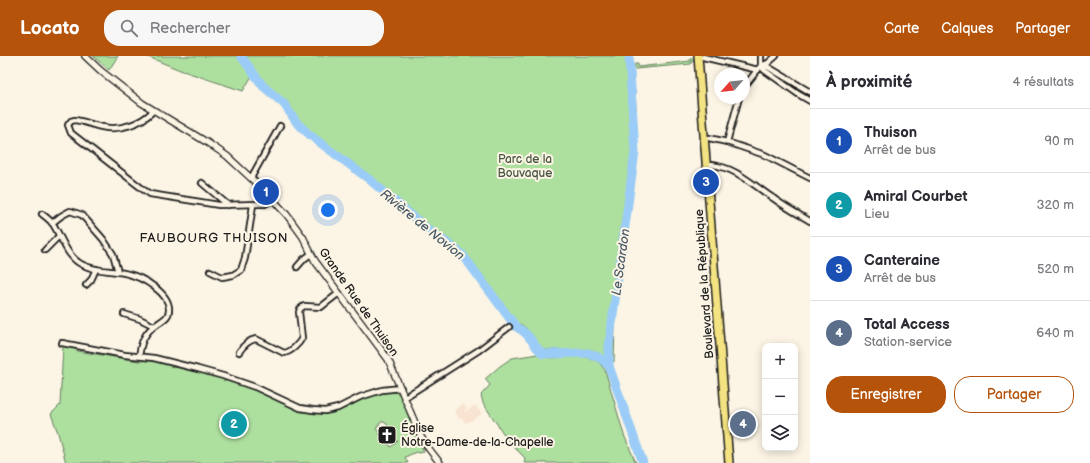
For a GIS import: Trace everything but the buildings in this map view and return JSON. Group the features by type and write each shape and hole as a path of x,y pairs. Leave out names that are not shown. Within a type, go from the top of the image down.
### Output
{"main road":[{"name":"Boulevard de la République","path":"701,56 709,138 733,463"},
{"name":"Boulevard de la République","path":"701,56 729,463"}],"street":[{"name":"Grande Rue de Thuison","path":"85,56 130,95 227,156 274,199 303,237 315,261 388,359 421,437 440,463"},
{"path":"701,56 764,70 810,101"},
{"path":"759,68 761,56"},
{"path":"750,79 759,68 776,56"},
{"path":"759,68 768,67 810,92"},
{"path":"727,142 737,104"},
{"path":"153,110 147,117 127,126 113,129 103,128 74,120 68,125 69,130 71,134 150,194 219,205 265,204 274,199"},
{"path":"251,178 280,126"},
{"path":"709,138 727,142 765,155 810,178"},
{"path":"711,165 738,172 774,200 810,221"},
{"path":"202,183 228,205"},
{"path":"210,271 222,277 233,275 241,270 245,258 253,205"},
{"path":"52,223 70,211 82,215 103,239 113,254 118,272"},
{"path":"42,214 52,223 64,245 74,259 83,265 96,269 130,274 164,294 168,301 170,311 166,318 154,326 143,339 139,356"},
{"path":"45,250 59,236"},
{"path":"296,266 311,254"},
{"path":"86,285 91,280 96,269"},
{"path":"239,352 244,346 256,339 284,353 288,352 301,341 302,338 299,312 300,308 304,306 321,307 338,293"},
{"path":"124,314 140,319 154,326"},
{"path":"404,397 479,350 508,327"},
{"path":"62,343 125,355 154,358 224,376 255,387 300,408 312,410 325,411 338,408 360,397 382,390 401,388"}],"shaded area":[{"path":"461,404 463,404 467,409 464,411 465,412 475,405 482,414 466,424 462,418 460,420 454,411"}],"green space":[{"path":"93,56 118,56 109,70"},
{"name":"Parc de la Bouvaque","path":"146,56 632,56 638,154 615,325 614,362 589,350 542,350 527,329 520,324 514,327 460,255 423,227 369,181 310,137 296,123 283,106 252,76 243,91 180,70"},
{"path":"692,58 694,61 691,62 691,64 635,69 635,64 638,64 638,67 690,61"},
{"path":"63,346 77,348 77,351 139,361 155,360 229,378 315,412 337,411 378,393 386,391 394,392 400,395 424,452 416,452 405,457 408,463 66,463 51,414 60,405","holes":["381,422 387,424 393,442 398,441 391,447 387,444 384,434 380,435 376,428"]},
{"path":"538,354 551,358 582,356 598,361 605,370 624,435 636,463 524,463 525,458 509,442 483,403 481,395 490,385 485,379 500,366 512,358"}],"waterway":[{"name":"Rivière de Novion","path":"241,56 263,86 284,104 297,123 311,136 370,180 424,226 462,254 516,327 528,336 539,351 543,354 588,353 600,358 609,366"},
{"name":"Le Scardon","path":"629,56 635,152 609,345 609,366 643,463"}],"place":[{"name":"Canteraine","path":"706,182"},
{"name":"Thuison","path":"266,192"},
{"name":"Amiral Courbet","path":"234,424"},
{"name":"Total Access","path":"743,424"},
{"name":"Église Notre-Dame-de-la-Chapelle","path":"387,435"}],"district":[{"name":"FAUBOURG THUISON","path":"214,237"}]}
